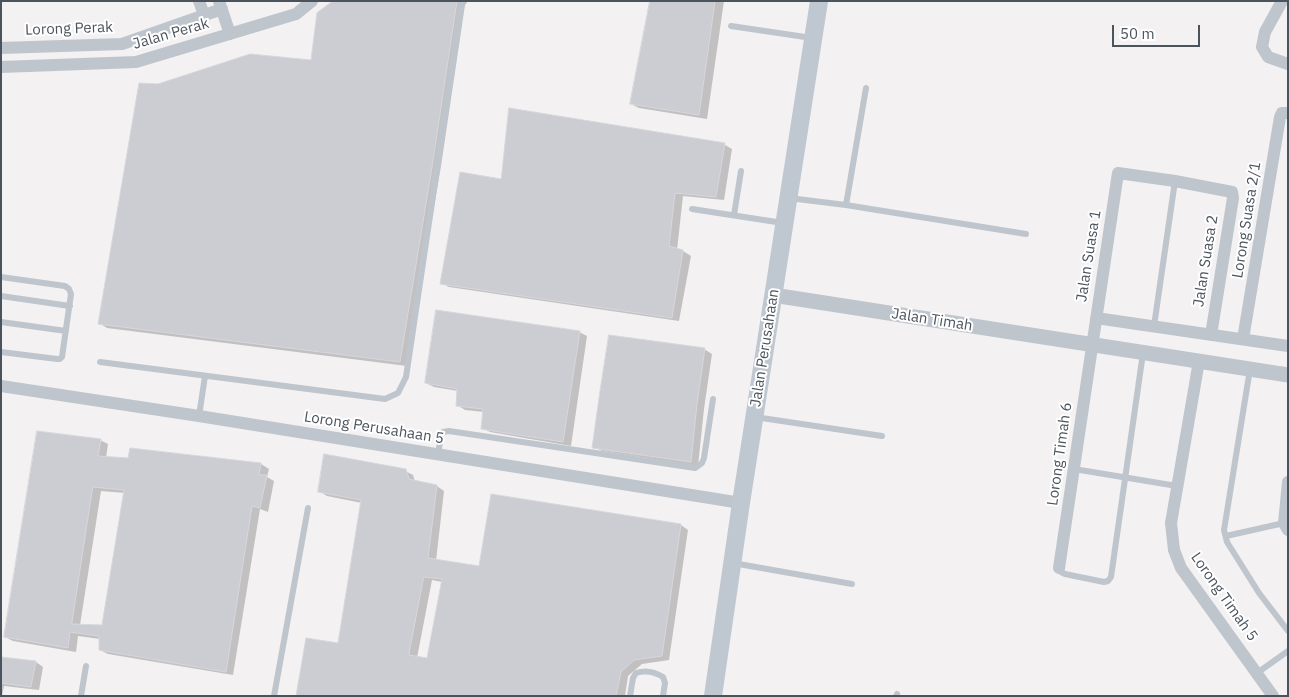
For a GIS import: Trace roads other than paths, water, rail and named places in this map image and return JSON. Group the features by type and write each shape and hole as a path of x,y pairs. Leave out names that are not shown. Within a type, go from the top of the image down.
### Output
{"main road":[{"name":"Jalan Perusahaan","path":"713,696 754,417 819,1"}],"street":[{"path":"199,1 204,15"},
{"name":"Jalan Perak","path":"1,67 136,62 296,14 312,1"},
{"path":"1285,2 1264,32 1262,47 1268,57 1288,64"},
{"path":"220,5 230,34"},
{"name":"Lorong Perak","path":"1,48 122,44 204,15 220,5"},
{"name":"Lorong Suasa 2/1","path":"1243,340 1280,117 1282,113 1288,113"},
{"name":"Jalan Suasa 1","path":"1092,345 1118,173 1175,182"},
{"name":"Jalan Suasa 2","path":"1175,182 1232,192 1233,198 1211,335"},
{"name":"Jalan Timah","path":"773,295 1288,375"},
{"path":"1096,318 1288,346"},
{"name":"Lorong Timah 6","path":"1059,568 1092,345"},
{"name":"Lorong Timah 5","path":"1199,361 1171,523 1174,550 1181,568 1273,696"},
{"name":"Lorong Perusahaan 5","path":"1,386 741,503"},
{"path":"1286,527 1288,482"}],"lane":[{"path":"100,362 385,399 398,393 406,376 462,1"},
{"path":"731,26 813,39"},
{"path":"846,205 866,88"},
{"path":"734,215 741,172"},
{"path":"1154,326 1175,182"},
{"path":"788,197 1026,234"},
{"path":"692,209 784,223"},
{"path":"1,277 65,286 71,294 62,357 60,359 1,352"},
{"path":"1,296 70,306"},
{"path":"1,322 66,331"},
{"path":"1059,568 1065,574 1104,582 1108,581 1110,577 1143,353"},
{"path":"1250,369 1224,530 1227,542 1259,593 1288,631"},
{"path":"199,416 205,376"},
{"path":"438,454 441,436 444,432 449,431 695,468 702,463 704,458 713,399"},
{"path":"754,417 882,436"},
{"path":"1074,469 1177,486"},
{"path":"274,696 308,508"},
{"path":"1226,536 1286,527"},
{"path":"732,562 852,584"},
{"path":"1257,673 1288,651"},
{"path":"81,696 86,666"},
{"path":"630,696 632,678 636,673 642,671 658,674 663,677 665,683 663,696"}]}
